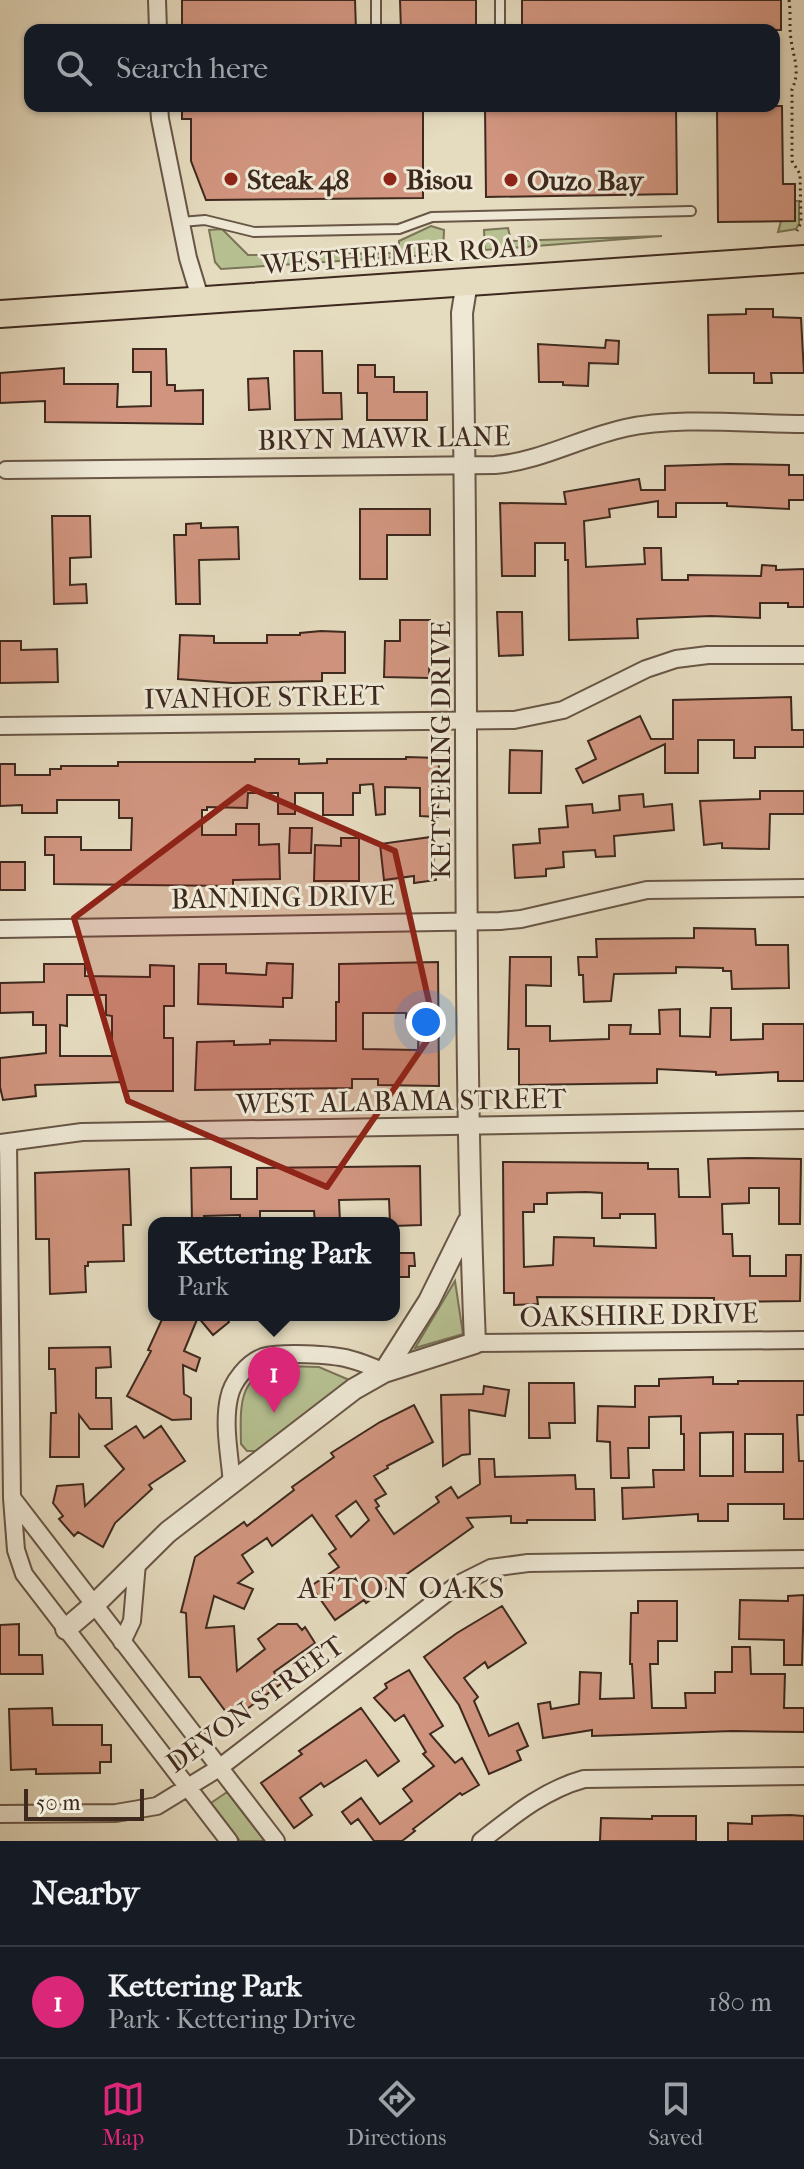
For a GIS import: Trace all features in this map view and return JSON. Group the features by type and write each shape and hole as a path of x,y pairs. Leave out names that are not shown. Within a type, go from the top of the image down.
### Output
{"main road":[{"name":"WESTHEIMER ROAD","path":"0,314 804,259"}],"street":[{"path":"157,0 158,24"},
{"path":"160,112 180,222 201,301"},
{"name":"KETTERING DRIVE","path":"66,1629 168,1532 354,1389 384,1372 415,1360 475,1343 470,1219 466,466 462,313 467,282"},
{"name":"BRYN MAWR LANE","path":"6,470 513,464 608,432 645,424 804,424"},
{"name":"IVANHOE STREET","path":"0,726 514,720 563,710 646,669 676,659 708,655 804,655"},
{"name":"BANNING DRIVE","path":"0,929 521,919 647,890 804,888"},
{"name":"WEST ALABAMA STREET","path":"4,1142 82,1132 804,1120"},
{"path":"4,1142 5,1442 16,1550 24,1574 229,1841"},
{"name":"KETTERING DRIVE","path":"384,1372 429,1301 470,1219"},
{"name":"OAKSHIRE DRIVE","path":"475,1343 804,1340"},
{"path":"232,1484 227,1411 229,1394 250,1365 264,1357 312,1354 347,1358 384,1372"},
{"path":"12,1498 276,1841"},
{"name":"DEVON STREET","path":"0,1814 116,1813 157,1806 219,1768 457,1585 491,1568 528,1563 804,1559"},
{"path":"122,1642 132,1621 137,1563"},
{"path":"481,1841 540,1797 584,1779 804,1776"}],"lane":[{"path":"376,0 376,24"},
{"path":"500,0 500,24"},
{"path":"180,222 205,220 254,232 399,229 432,217 691,211"}],"path":[{"path":"789,0 797,80 792,89 792,161 800,174 801,223 797,231"}],"highlighted area":[{"path":"248,787 395,851 435,1029 327,1187 128,1101 74,918"}],"green space":[{"path":"795,201 799,201 799,224 796,229 778,232 781,221 795,221"},
{"path":"431,226 444,230 443,254 221,269 215,262 209,230 222,229 248,255 399,253 399,241"},
{"path":"508,228 511,241 662,236 485,250 484,230"},
{"path":"455,1281 463,1334 415,1348"},
{"path":"286,1366 319,1367 347,1379 347,1384 256,1451 247,1451 241,1444 245,1392 259,1375"},
{"path":"227,1792 265,1841 240,1841 211,1803"}],"building":[{"path":"182,0 355,0 356,24 182,24"},
{"path":"400,0 476,0 476,24 401,24"},
{"path":"522,0 781,0 781,30 780,24 522,24"},
{"path":"782,106 783,184 795,184 795,221 718,222 717,112 780,112"},
{"path":"182,112 423,112 423,198 206,200 191,161 191,119 182,119"},
{"path":"485,112 676,112 677,194 486,197"},
{"path":"746,309 773,309 773,317 801,318 804,373 771,373 772,383 754,383 754,373 709,373 708,315 746,314"},
{"path":"606,340 619,341 618,364 589,363 588,386 539,382 538,344 605,348"},
{"path":"133,349 166,349 167,385 175,385 175,391 203,390 203,424 45,422 45,401 0,403 0,373 64,368 64,384 118,384 117,407 151,406 151,372 133,372"},
{"path":"294,351 322,351 323,393 341,393 342,419 295,420"},
{"path":"358,365 375,365 375,377 394,377 394,392 427,392 427,420 367,420 367,393 358,393"},
{"path":"268,378 270,409 249,410 248,379"},
{"path":"789,465 789,475 804,475 804,500 789,500 789,509 727,506 727,503 676,503 676,517 658,517 658,501 609,509 610,517 584,521 586,567 645,564 644,548 661,548 662,580 688,580 688,575 761,576 762,565 776,566 776,570 804,569 804,607 788,607 788,603 760,603 760,618 637,619 638,638 569,640 565,543 535,543 535,576 502,576 500,503 566,504 564,492 639,479 641,490 665,490 665,466"},
{"path":"360,509 430,509 430,535 387,535 387,579 360,579"},
{"path":"52,516 90,516 91,557 70,558 70,585 86,584 87,603 54,604"},
{"path":"201,523 201,528 238,527 239,559 199,560 200,604 176,604 174,535 186,535 186,524"},
{"path":"497,612 522,612 523,655 499,656"},
{"path":"400,620 430,620 429,678 384,677 385,641 400,641"},
{"path":"321,631 345,632 345,673 322,673 322,681 232,683 178,679 180,635 214,636 214,643 267,643 267,635 300,635"},
{"path":"0,641 21,641 21,650 57,649 58,682 0,683"},
{"path":"791,697 792,730 804,730 804,747 755,747 755,758 734,758 734,740 698,740 698,773 665,773 665,744 583,783 576,769 596,759 588,741 640,716 651,739 673,739 673,700"},
{"path":"510,750 542,751 541,793 509,793"},
{"path":"439,758 438,817 420,816 420,788 385,787 385,814 376,815 373,784 360,785 360,793 353,793 353,815 323,815 323,793 295,793 295,814 278,814 278,793 248,793 247,808 207,807 207,810 202,810 202,835 236,835 236,824 259,824 259,845 279,844 280,879 233,880 233,886 54,884 54,855 45,855 45,837 81,837 81,850 131,850 132,818 119,818 119,800 57,800 57,813 22,813 22,805 0,806 0,764 15,764 15,775 50,775 50,769 61,769 61,766 118,766 118,762 299,759 299,764 327,763 327,759"},
{"path":"760,791 804,791 804,814 770,814 769,849 722,848 722,843 704,845 700,801 760,799"},
{"path":"643,794 644,807 672,804 674,830 614,836 615,856 596,857 595,850 563,852 564,867 546,869 546,876 515,878 513,845 540,843 539,829 568,827 566,806 592,804 593,813 620,810 619,796"},
{"path":"290,828 312,828 311,853 289,853"},
{"path":"431,837 436,880 414,883 414,876 384,880 380,844"},
{"path":"341,838 359,838 359,881 314,881 315,845 341,846"},
{"path":"0,862 25,862 25,890 0,890"},
{"path":"694,928 755,929 756,945 788,945 789,988 732,989 731,971 723,971 723,968 676,967 676,973 614,974 611,1001 584,1002 583,975 579,975 578,957 597,957 596,939 694,938"},
{"path":"510,957 551,957 551,986 526,985 526,1026 550,1026 550,1041 609,1039 609,1025 631,1025 630,1034 660,1034 659,1010 680,1009 680,1036 710,1037 711,1008 731,1008 731,1040 763,1039 763,1024 804,1024 804,1081 778,1081 778,1072 716,1075 716,1072 657,1069 657,1083 519,1085 519,1049 508,1049"},
{"path":"438,962 439,1086 378,1085 378,1079 352,1079 352,1088 195,1090 197,1042 234,1041 234,1045 270,1044 270,1040 336,1041 339,964","holes":["363,1013 406,1013 406,1018 419,1018 418,1050 363,1049"]},
{"path":"267,963 293,964 292,998 283,998 283,1007 198,1004 199,964 226,964 226,973 266,975"},
{"path":"44,964 85,964 85,976 150,977 150,965 174,966 174,1006 164,1006 164,1038 173,1038 173,1091 123,1091 123,1082 35,1085 36,1096 3,1100 0,1058 46,1053 46,1025 33,1025 33,1012 0,1013 0,983 44,982","holes":["67,995 106,995 106,1015 112,1016 112,1056 60,1056 60,1025 67,1026"]},
{"path":"708,1159 801,1159 800,1224 779,1224 779,1188 749,1188 749,1203 722,1204 723,1234 732,1234 733,1256 750,1256 750,1276 786,1276 786,1255 801,1255 800,1301 537,1297 538,1304 514,1305 514,1293 504,1293 503,1162 648,1163 648,1169 678,1169 679,1197 710,1197","holes":["547,1193 602,1193 602,1218 620,1218 620,1214 655,1214 656,1248 594,1246 594,1238 554,1237 553,1265 524,1267 523,1212 534,1212 534,1204 547,1204"]},
{"path":"420,1166 421,1225 400,1226 400,1217 390,1217 389,1199 339,1200 340,1217 314,1217 314,1211 260,1211 260,1217 192,1217 191,1168 231,1167 231,1199 257,1199 257,1168"},
{"path":"129,1169 131,1225 123,1225 124,1261 88,1262 85,1266 86,1292 50,1294 49,1239 36,1239 35,1173"},
{"path":"400,1253 414,1253 415,1266 409,1266 409,1277 400,1277"},
{"path":"161,1321 196,1321 184,1351 200,1358 196,1371 183,1365 184,1394 191,1398 191,1419 172,1420 127,1396 151,1351 148,1350"},
{"path":"201,1321 228,1321 229,1322 213,1335"},
{"path":"110,1347 111,1367 96,1368 96,1398 111,1398 112,1429 90,1429 79,1415 79,1457 50,1457 51,1413 56,1413 55,1369 49,1369 49,1348"},
{"path":"713,1377 713,1384 804,1381 804,1415 797,1415 799,1461 804,1461 804,1519 784,1519 784,1504 728,1504 728,1521 698,1521 698,1514 623,1519 622,1488 654,1487 653,1470 684,1470 681,1416 649,1417 649,1448 628,1448 629,1478 611,1478 610,1442 597,1441 598,1406 635,1407 635,1386 659,1386 659,1379","holes":["733,1432 733,1476 700,1476 700,1433","745,1434 783,1434 783,1472 745,1472"]},
{"path":"529,1383 574,1383 575,1423 549,1423 550,1438 529,1438"},
{"path":"484,1386 509,1390 505,1416 469,1410 470,1454 443,1466 441,1395 483,1394"},
{"path":"414,1405 433,1442 374,1476 386,1494 375,1500 379,1506 376,1508 394,1534 439,1502 436,1497 451,1487 458,1498 480,1484 479,1459 494,1459 495,1477 575,1475 576,1489 594,1489 595,1520 527,1520 527,1523 511,1523 511,1516 467,1518 473,1527 366,1603 364,1600 335,1620 311,1586 339,1567 329,1554 336,1549 312,1515 272,1546 267,1538 242,1555 253,1572 238,1583 253,1589 244,1609 214,1596 206,1628 234,1626 237,1671 265,1649 258,1639 278,1624 297,1624 302,1630 305,1627 315,1643 274,1672 282,1683 232,1720 200,1677 189,1677 186,1613 181,1612 195,1557 244,1522 247,1526 294,1490 292,1487 334,1457 331,1453","holes":["356,1501 369,1520 351,1537 336,1516"]},
{"path":"136,1426 144,1438 161,1426 185,1461 149,1485 152,1489 115,1523 103,1547 78,1532 74,1536 59,1519 63,1516 53,1503 57,1486 83,1484 85,1506 124,1469 105,1446"},
{"path":"804,1595 802,1665 784,1665 784,1640 739,1639 740,1600 788,1601 788,1596"},
{"path":"638,1601 677,1601 677,1641 658,1641 658,1664 650,1664 652,1708 686,1708 685,1693 715,1693 715,1672 732,1672 732,1647 750,1647 751,1674 785,1674 784,1708 804,1708 804,1732 592,1736 592,1730 543,1738 538,1704 550,1702 551,1709 579,1704 580,1672 601,1673 600,1699 634,1698 630,1664 631,1613 638,1613"},
{"path":"502,1606 526,1643 488,1668 485,1662 464,1678 478,1697 474,1701 489,1736 518,1723 528,1746 517,1751 521,1760 489,1774 459,1705 424,1657"},
{"path":"19,1624 19,1655 42,1655 43,1674 0,1674 0,1625"},
{"path":"409,1670 443,1726 430,1734 455,1763 462,1758 479,1785 462,1795 460,1793 402,1841 374,1841 358,1819 351,1824 342,1812 361,1798 380,1824 412,1801 403,1789 434,1766 423,1754 426,1752 404,1715 395,1721 374,1698 387,1688 385,1684"},
{"path":"52,1708 53,1725 102,1725 102,1745 111,1745 111,1762 100,1762 100,1773 36,1774 36,1769 11,1770 9,1709"},
{"path":"361,1708 399,1761 378,1776 366,1760 324,1787 321,1783 300,1798 312,1815 294,1828 261,1783 302,1754 299,1751"},
{"path":"652,1816 696,1816 696,1841 600,1841 601,1818 652,1819"},
{"path":"752,1816 804,1816 804,1841 728,1841 728,1823 752,1824"}],"place":[{"name":"Steak 48","path":"231,179"},
{"name":"Bisou","path":"390,179"},
{"name":"Ouzo Bay","path":"511,180"},
{"name":"Kettering Park","path":"274,1413"}],"district":[{"name":"AFTON OAKS","path":"402,1588"}]}
